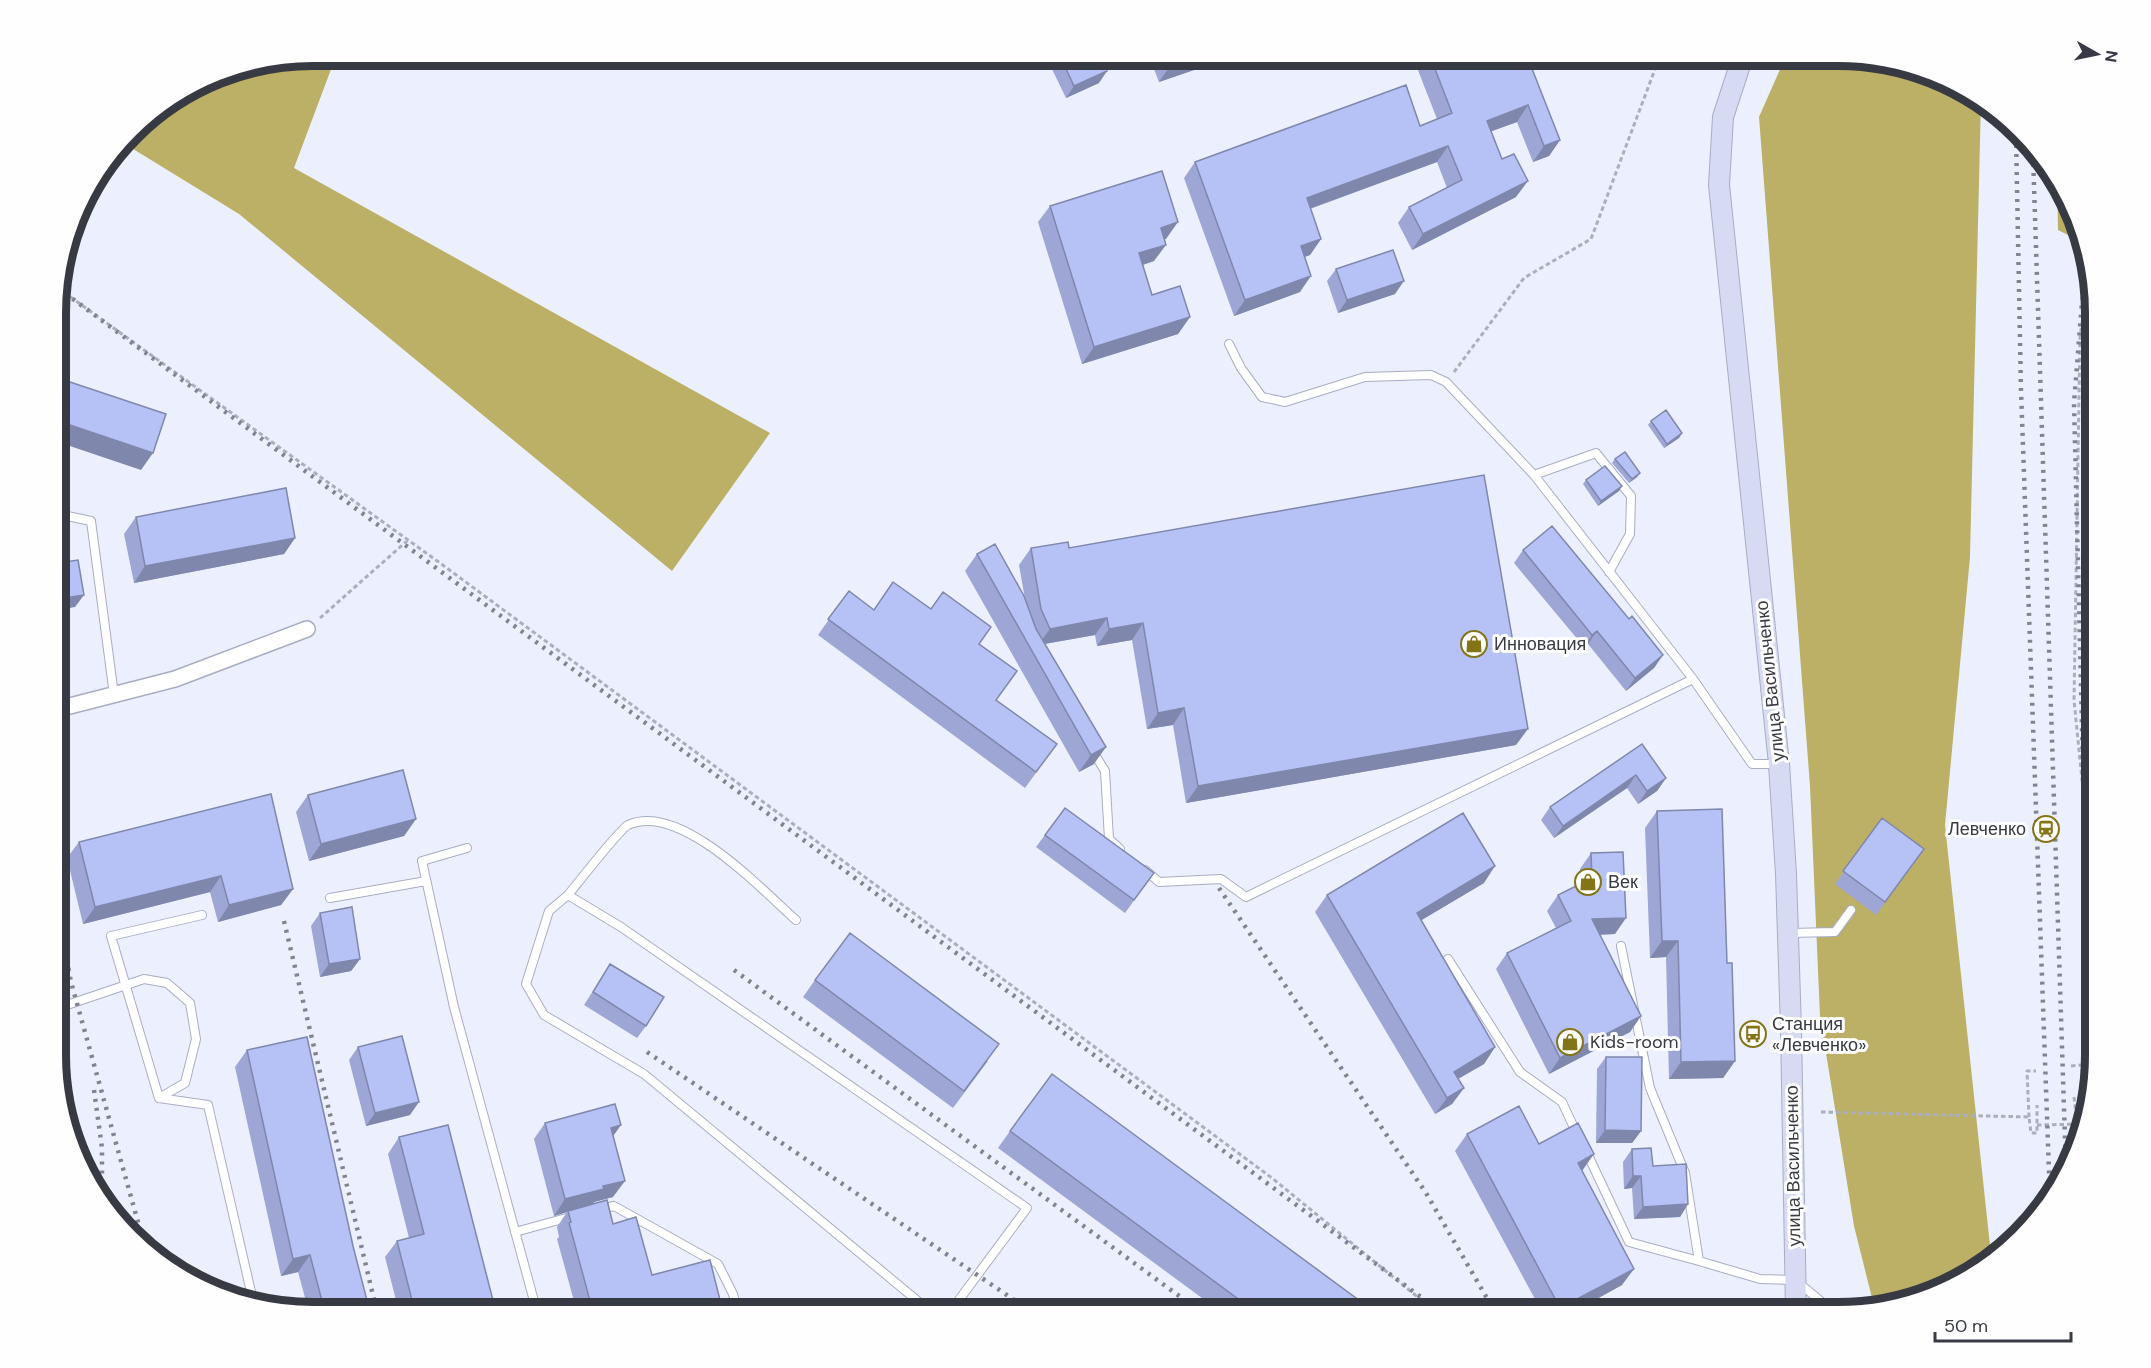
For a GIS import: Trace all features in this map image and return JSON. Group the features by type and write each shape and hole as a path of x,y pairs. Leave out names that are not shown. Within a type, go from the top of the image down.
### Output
{"main road":[{"name":"улица Васильченко","path":"1740,66 1723,117 1719,185 1779,764 1787,933 1796,1302"}],"street":[{"path":"66,708 175,679 308,629"}],"lane":[{"path":"1229,344 1241,368 1262,397 1285,402 1365,377 1431,375 1446,382 1534,475 1693,679 1752,764 1779,764"},
{"path":"1534,475 1596,453 1631,496 1630,534 1609,572"},
{"path":"66,516 91,521 114,695"},
{"path":"1134,861 1159,882 1221,879 1246,897 1693,679"},
{"path":"1088,743 1105,771 1108,839 1125,854"},
{"path":"796,920 696,836 672,825 650,820 627,826 568,895 549,911 526,984 544,1015 644,1074 919,1302"},
{"path":"466,848 422,861 454,1007 534,1302"},
{"path":"330,898 426,881"},
{"path":"568,895 621,927 1027,1208 957,1302"},
{"path":"1787,933 1835,932 1851,910"},
{"path":"159,1098 111,936 202,915"},
{"path":"1622,946 1650,1088 1685,1173 1698,1261"},
{"path":"1448,959 1520,1072 1562,1102 1629,1242 1760,1279 1795,1280 1822,1302"},
{"path":"66,1005 144,979 167,983 190,1003 196,1039 185,1083 159,1098"},
{"path":"159,1098 208,1105 252,1294"},
{"path":"588,1212 614,1206 718,1264 735,1302"},
{"path":"515,1232 579,1214"}],"path":[{"path":"1446,382 1524,278 1591,239 1656,66"},
{"path":"67,295 408,540 1272,1178 1424,1302"},
{"path":"2085,306 2080,337 2074,700 2085,810"},
{"path":"308,629 408,540"},
{"path":"2071,1066 2082,1065 2083,1088"},
{"path":"2036,1071 2027,1071 2031,1133 2037,1133 2037,1105"},
{"path":"2074,1097 2077,1120"},
{"path":"1821,1112 2029,1117"},
{"path":"2037,1125 2075,1124"}],"shaded area":[{"path":"332,66 294,168 770,433 672,571 239,214 130,147 150,127 176,108 204,91 234,79 281,68"},
{"path":"1782,66 1870,68 1902,74 1947,91 1981,112 1970,557 1945,825 1990,1249 1947,1277 1902,1294 1872,1300 1854,1226 1820,1016 1810,786 1759,117"},
{"path":"2057,199 2073,238 2058,230"}],"building":[{"path":"1065,66 1105,66 1107,71 1074,86"},
{"path":"1434,66 1531,66 1560,140 1544,146 1528,105 1487,121 1502,159 1514,154 1528,181 1423,234 1409,207 1462,180 1448,146 1307,198 1321,239 1301,246 1311,276 1245,300 1195,162 1406,85 1420,126 1452,113"},
{"path":"1162,171 1178,222 1161,228 1166,245 1139,253 1152,295 1180,286 1190,317 1094,347 1050,206"},
{"path":"1393,250 1404,281 1347,300 1336,269"},
{"path":"66,381 166,414 153,453 66,424"},
{"path":"1666,410 1682,433 1667,444 1651,421"},
{"path":"1625,452 1640,473 1632,479 1615,459"},
{"path":"1605,466 1622,486 1601,501 1586,480"},
{"path":"1484,475 1528,729 1198,786 1184,708 1158,713 1143,623 1109,629 1107,618 1050,629 1041,609 1031,548 1068,542 1069,548"},
{"path":"286,488 295,538 145,566 136,517"},
{"path":"1552,526 1629,619 1632,616 1663,655 1635,678 1597,631 1592,635 1523,550"},
{"path":"995,544 1024,596 1036,629 1106,747 1091,755 977,554"},
{"path":"78,560 84,595 66,598 66,562"},
{"path":"893,582 931,609 943,592 991,627 979,644 1017,671 996,700 1057,744 1036,772 828,619 849,591 874,610"},
{"path":"1642,744 1666,778 1647,791 1636,775 1563,826 1550,807"},
{"path":"403,770 416,819 321,844 308,795"},
{"path":"271,794 293,889 229,905 221,876 95,907 79,842"},
{"path":"1065,808 1154,873 1134,900 1045,835"},
{"path":"1722,809 1727,963 1732,963 1735,1061 1681,1062 1678,941 1662,941 1657,811"},
{"path":"1463,813 1495,866 1417,913 1495,1047 1454,1072 1464,1088 1447,1098 1327,895"},
{"path":"1882,818 1924,849 1885,902 1843,871"},
{"path":"1623,852 1626,918 1592,919 1641,1016 1560,1058 1507,953 1571,921 1558,895 1592,878 1591,853"},
{"path":"352,907 360,959 329,964 320,913"},
{"path":"850,933 999,1044 964,1091 815,980"},
{"path":"610,964 664,997 646,1026 593,992"},
{"path":"402,1036 419,1102 375,1113 358,1047"},
{"path":"307,1037 367,1302 318,1302 322,1301 310,1255 293,1259 247,1050"},
{"path":"1606,1057 1642,1057 1641,1131 1605,1130"},
{"path":"1052,1074 1361,1302 1242,1302 1010,1131"},
{"path":"615,1104 621,1125 611,1128 625,1181 565,1199 545,1123"},
{"path":"1519,1106 1539,1144 1578,1123 1594,1154 1578,1163 1634,1269 1571,1302 1557,1302 1467,1134"},
{"path":"448,1125 493,1302 412,1302 397,1241 424,1234 399,1137"},
{"path":"1651,1148 1653,1166 1686,1164 1688,1204 1643,1207 1641,1176 1633,1176 1632,1149"},
{"path":"607,1200 613,1224 636,1217 652,1275 710,1260 720,1302 590,1302 569,1223 571,1222 568,1211"}],"railway":[{"path":"2016,141 2021,390 2049,1182"},
{"path":"2033,162 2065,1151"},
{"path":"2084,291 2074,403 2085,847"},
{"path":"67,295 1427,1302"},
{"path":"1219,888 1426,1193 1489,1302"},
{"path":"284,921 375,1302"},
{"path":"66,956 71,982 141,1233"},
{"path":"734,970 1187,1302"},
{"path":"647,1052 1017,1302"},
{"path":"94,1090 102,1148 102,1183"}],"place":[{"name":"Инновация","path":"1474,644"},
{"name":"Левченко","path":"2046,829"},
{"name":"Век","path":"1588,882"},
{"name":"Станция «Левченко»","path":"1753,1034"},
{"name":"Kids-room","path":"1570,1042"}]}
